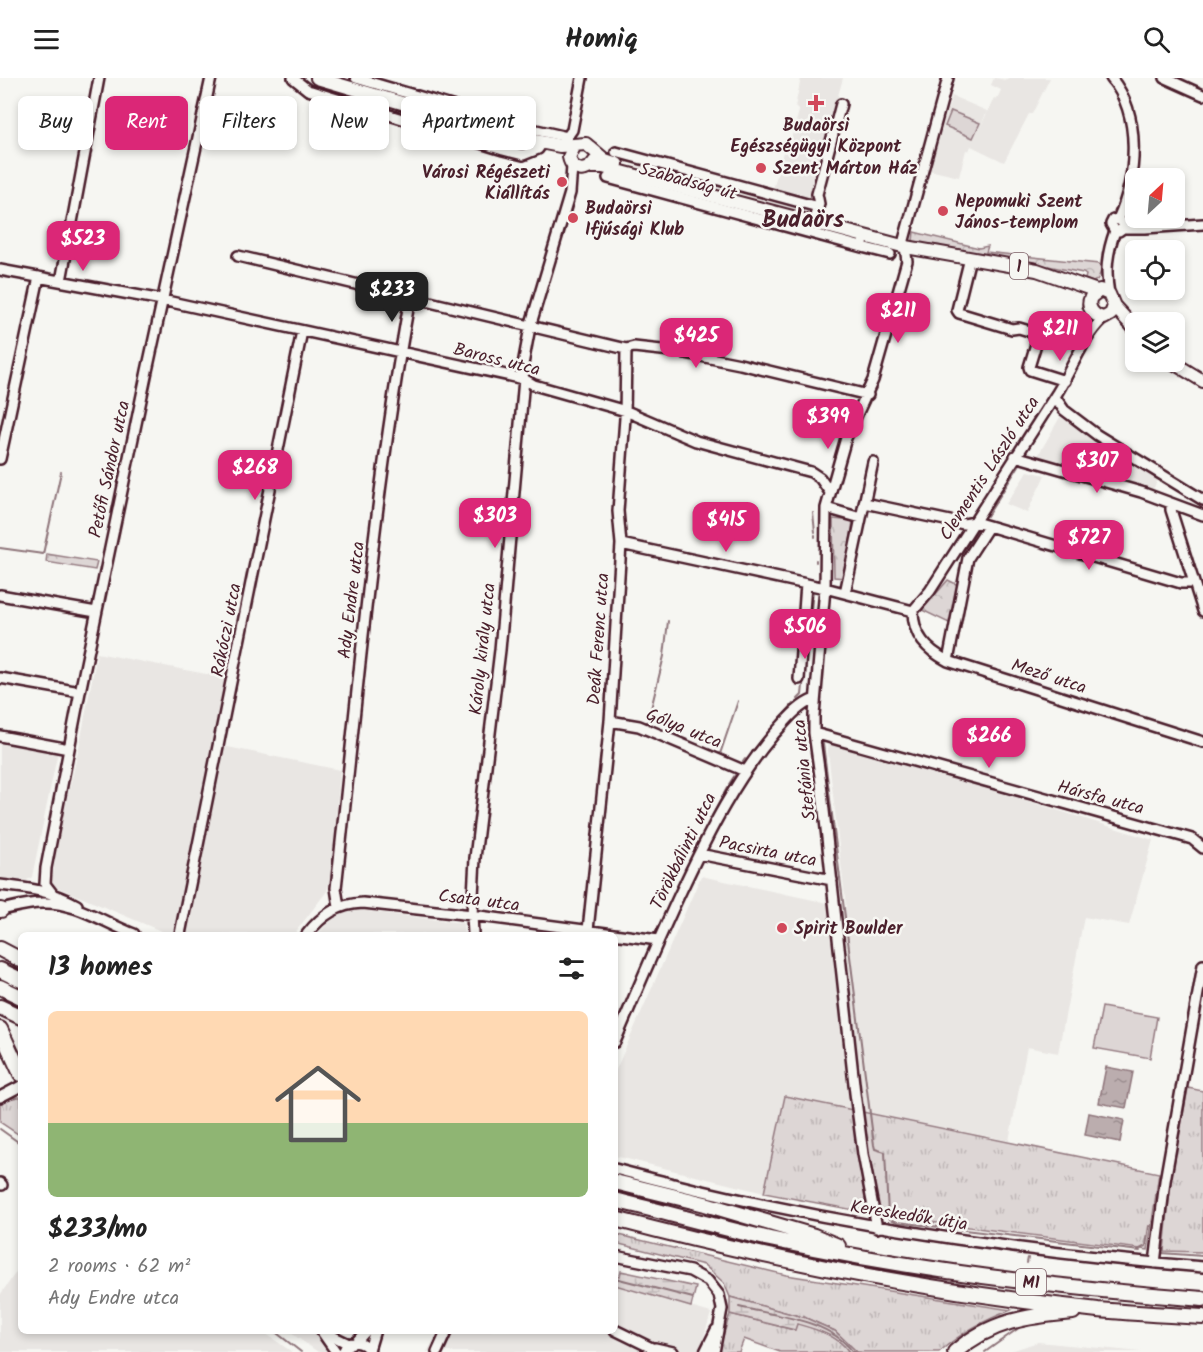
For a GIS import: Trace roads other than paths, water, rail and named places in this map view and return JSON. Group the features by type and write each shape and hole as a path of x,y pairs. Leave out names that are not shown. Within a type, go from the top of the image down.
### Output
{"highway":[{"path":"0,949 18,960"},
{"path":"0,955 18,961"},
{"path":"0,970 18,979"},
{"path":"0,987 18,996"},
{"path":"0,1007 18,1016"},
{"path":"0,1029 18,1068"},
{"path":"618,1183 705,1204 814,1236 861,1256"},
{"name":"M1","path":"618,1201 771,1239 961,1274 1100,1291 1203,1299"},
{"name":"M1","path":"618,1220 814,1265 958,1291 1099,1310 1203,1317"},
{"path":"955,1352 987,1330 1017,1319 1036,1315 1099,1310"}],"main road":[{"name":"Szabadság út","path":"317,78 401,103"},
{"name":"Szabadság út","path":"536,141 560,146 571,141"},
{"name":"1","path":"571,141 586,144 594,151"},
{"path":"571,141 570,152 579,165 595,161 594,151"},
{"name":"Szabadság út","path":"536,144 579,165 603,166 684,187 813,222 864,242 906,247"},
{"name":"Szabadság út","path":"594,151 605,160 684,187"},
{"name":"1","path":"906,247 1037,270 1067,280 1125,322"},
{"path":"1185,370 1203,381"}],"street":[{"path":"60,281 99,78"},
{"name":"Petőfi Sándor utca","path":"52,893 45,884 46,868 80,692 211,78"},
{"path":"293,78 312,91 503,150 523,155 540,146"},
{"path":"356,78 571,141 582,78"},
{"name":"Stefánia utca","path":"877,1228 862,1144 814,733 825,588 826,508 829,490 846,438 868,395 907,261 904,240 948,78"},
{"name":"Clementis László utca","path":"913,611 930,591 1065,381 1102,304 1109,246 1118,226 1129,186 1133,149 1128,108 1121,91 1111,78"},
{"path":"1165,78 1203,95"},
{"path":"813,222 841,104"},
{"name":"Szabadság út","path":"616,152 818,207"},
{"name":"Károly király utca","path":"473,932 475,858 500,650 524,379 522,370 530,327 579,165"},
{"name":"Szabadság út","path":"608,178 864,242 890,254"},
{"path":"1118,226 1145,228 1203,224"},
{"path":"238,256 626,349 634,347 680,352 868,395"},
{"path":"970,258 957,310 959,313 1012,329 1019,328 1039,334 1029,367 1031,371 1065,381"},
{"name":"Baross utca","path":"0,270 162,300 524,379 626,411 696,441 811,472 820,478 829,490"},
{"path":"0,459 39,277"},
{"name":"Ady Endre utca","path":"339,907 336,888 383,469 410,298"},
{"name":"Rákóczi utca","path":"180,932 302,332"},
{"name":"Deák Ferenc utca","path":"583,932 610,721 621,544 618,511 626,411 626,349"},
{"path":"1055,397 1064,410 1097,435 1200,498 1203,510"},
{"path":"1016,456 1141,492 1203,515"},
{"path":"845,592 873,462"},
{"path":"865,503 964,524 975,522 1181,583 1193,583"},
{"path":"1171,504 1203,611"},
{"path":"826,508 861,518"},
{"name":"Clementis László utca","path":"948,661 968,558 988,527"},
{"path":"621,544 845,592 913,611"},
{"path":"799,679 806,584"},
{"path":"0,595 96,612"},
{"name":"Mező utca","path":"913,611 913,619 920,640 926,647 948,661 1203,742"},
{"path":"0,678 80,692"},
{"name":"Törökbálinti utca","path":"618,1035 658,940 724,804 745,771 798,709 806,702 815,699"},
{"name":"Gólya utca","path":"610,721 639,726 745,771"},
{"name":"Hársfa utca","path":"814,733 1192,839 1203,848"},
{"path":"0,736 69,749"},
{"name":"Pacsirta utca","path":"699,854 832,880"},
{"path":"26,887 37,881 46,868"},
{"path":"2,886 26,887 52,893 88,914"},
{"path":"2,886 23,894 28,904"},
{"path":"1,910 28,904 57,903 129,932"},
{"name":"Csata utca","path":"339,907 363,903 472,915 583,932"},
{"path":"309,932 322,918 339,907"},
{"name":"Csata utca","path":"618,936 658,940"},
{"path":"1155,1263 1165,1181 1203,965"},
{"path":"0,1097 18,1088"},
{"name":"Kereskedők útja","path":"618,1170 738,1200 877,1228 1038,1251 1203,1267"},
{"path":"618,1257 699,1275 708,1281 719,1295 721,1316 714,1352"},
{"path":"705,1352 721,1316"},
{"path":"618,1331 660,1352"},
{"path":"323,1334 336,1352"},
{"path":"327,1334 349,1346 364,1344 369,1351"},
{"path":"349,1346 362,1334"},
{"path":"369,1351 374,1334"},
{"path":"436,1352 445,1334"},
{"path":"650,1347 674,1352"}],"water":[{"path":"1106,1067 1133,1072 1126,1108 1099,1103"},
{"path":"1089,1113 1124,1120 1120,1142 1085,1135"}],"waterway":[{"path":"987,516 1020,464"},
{"path":"0,548 43,554 61,472"},
{"path":"813,513 815,532"},
{"path":"940,584 978,530"},
{"path":"798,699 802,695 813,591"},
{"path":"919,611 931,596"},
{"path":"648,721 664,656 668,621"},
{"path":"688,742 720,754 738,701"},
{"path":"776,724 793,704"},
{"path":"765,737 773,727"},
{"path":"752,752 761,741"},
{"path":"823,744 874,1145 875,1149 885,1152 890,1219 898,1222 1140,1251"},
{"path":"742,763 745,759"},
{"path":"729,784 735,775"},
{"path":"712,816 727,788"},
{"path":"705,830 709,823"},
{"path":"697,845 702,835"},
{"path":"691,858 695,849"},
{"path":"685,869 689,862"},
{"path":"678,885 684,873"},
{"path":"664,915 668,907"},
{"path":"658,930 660,924"},
{"path":"636,980 640,971"},
{"path":"630,994 634,985"},
{"path":"621,1013 628,999"},
{"path":"0,1129 18,1142"},
{"path":"1138,1250 1146,1246 1149,1226"},
{"path":"1161,1253 1203,1256"},
{"path":"1027,1263 1028,1258"},
{"path":"618,1279 693,1298"},
{"path":"739,1307 801,1320 830,1332 853,1352"},
{"path":"985,1352 1023,1325"},
{"path":"278,1334 301,1352"}],"place":[{"name":"Budaörsi Egészségügyi Központ","path":"816,103"},
{"name":"Szent Márton Ház","path":"761,168"},
{"name":"Városi Régészeti Kiállítás","path":"562,182"},
{"name":"Nepomuki Szent János-templom","path":"943,211"},
{"name":"Budaörsi Ifjúsági Klub","path":"573,218"},
{"name":"Spirit Boulder","path":"782,928"}],"district":[{"name":"Budaörs","path":"803,219"}]}
